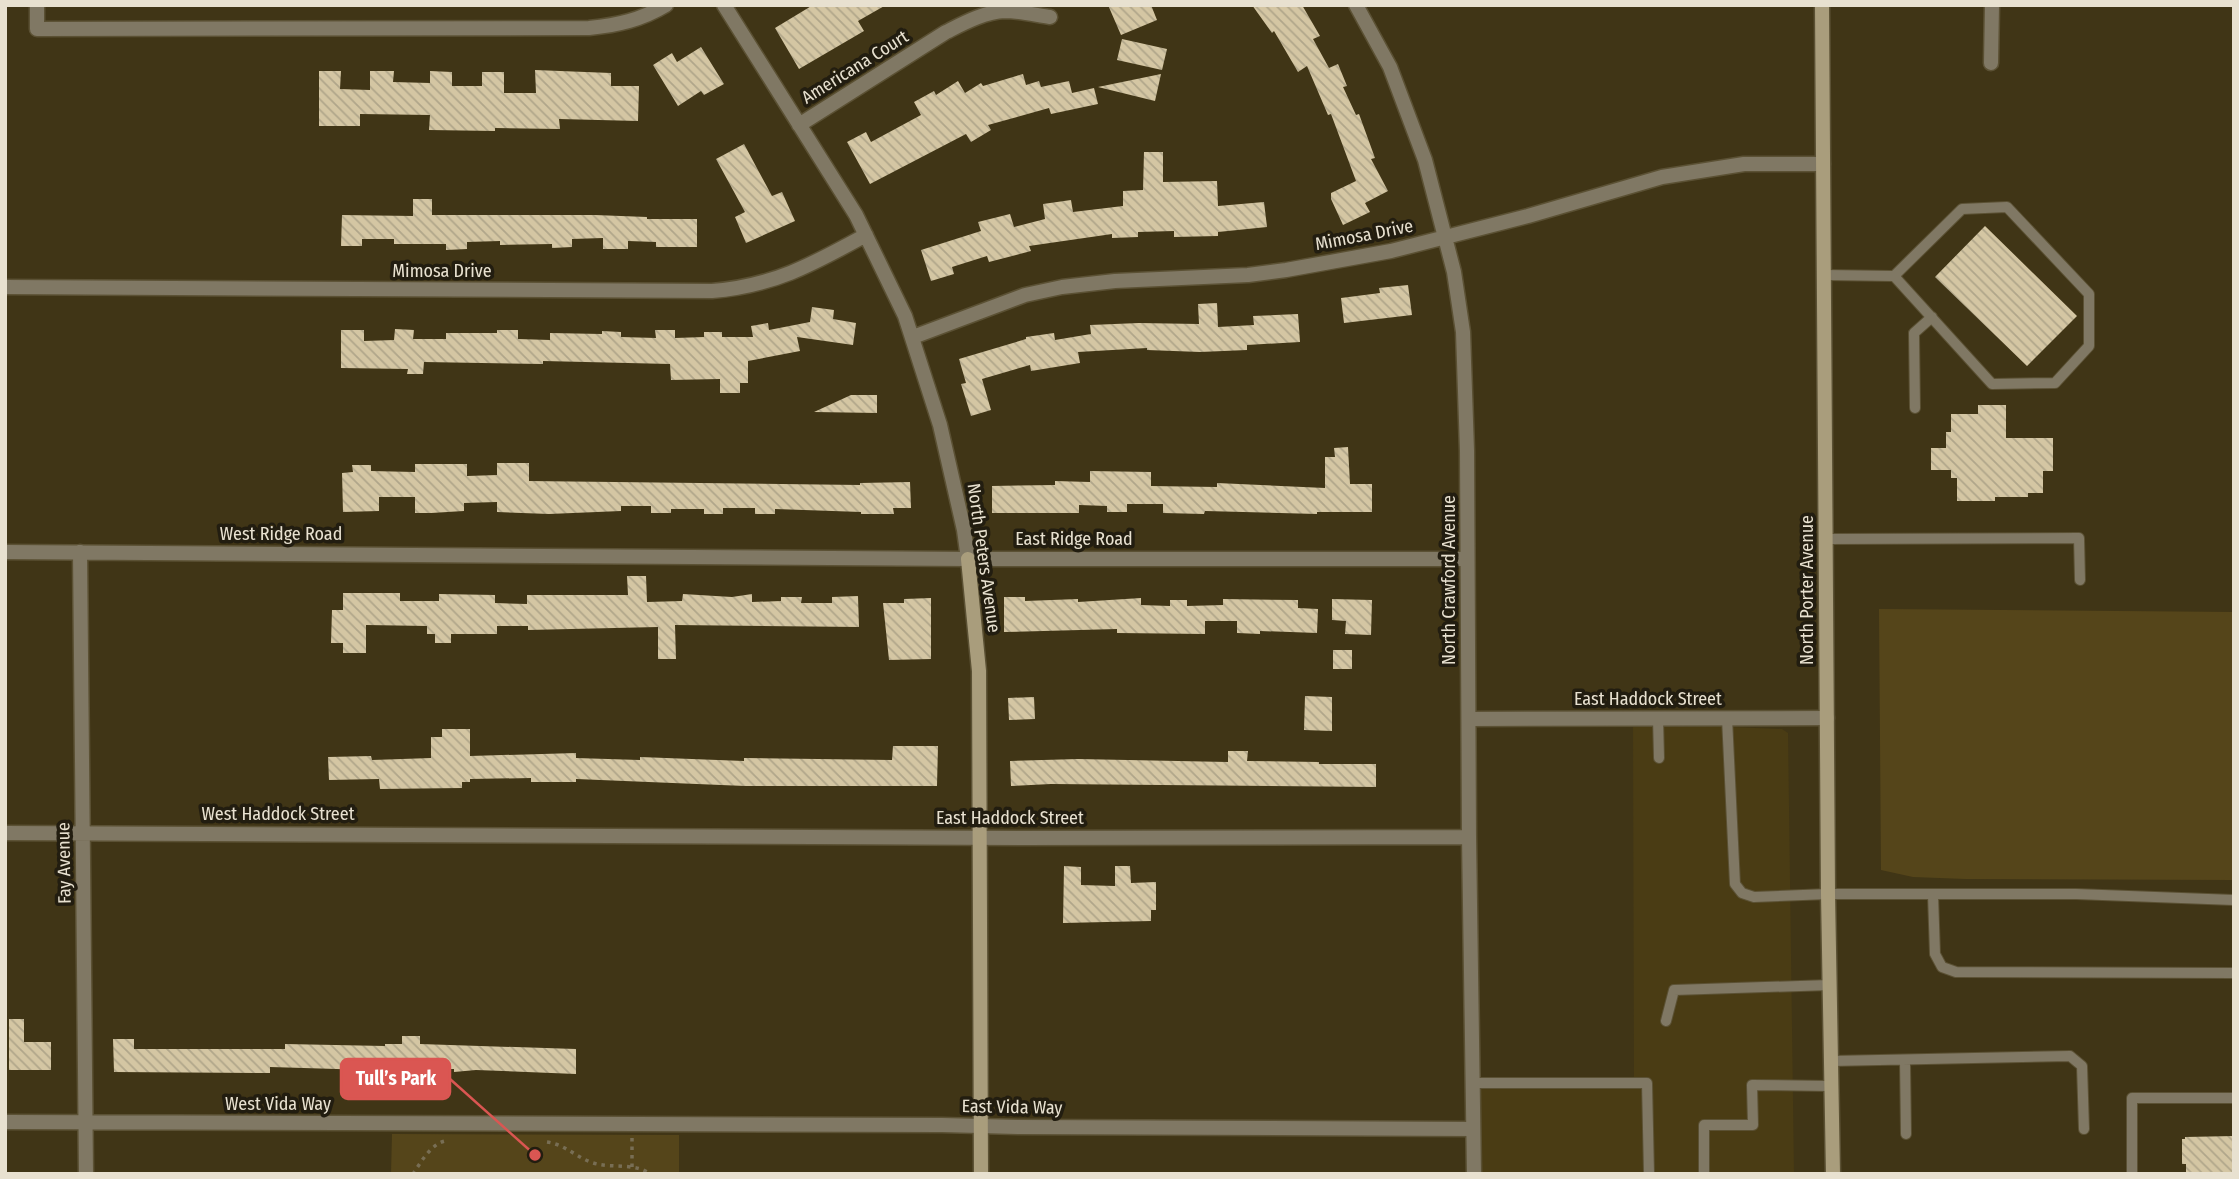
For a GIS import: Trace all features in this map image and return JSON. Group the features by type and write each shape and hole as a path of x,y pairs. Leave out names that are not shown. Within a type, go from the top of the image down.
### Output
{"main road":[{"name":"North Porter Avenue","path":"1822,5 1828,894 1833,1174"},
{"name":"North Peters Avenue","path":"968,559 979,671 981,1174"}],"street":[{"path":"37,5 37,29 589,28 629,22 645,17 666,5"},
{"name":"North Peters Avenue","path":"724,5 849,203 913,337 940,425 968,559"},
{"name":"North Crawford Avenue","path":"1356,5 1390,66 1426,160 1454,272 1463,332 1467,451 1474,1174"},
{"path":"1991,63 1992,5"},
{"name":"Americana Court","path":"799,125 946,32 971,20 1006,11 1050,17"},
{"name":"Mimosa Drive","path":"913,337 1025,295 1062,287 1115,281 1261,274 1391,251 1681,173 1744,164 1823,164"},
{"name":"Mimosa Drive","path":"5,288 712,291 776,279 809,266 866,234"},
{"name":"West Ridge Road","path":"5,552 556,555"},
{"name":"Fay Avenue","path":"80,552 86,1174"},
{"name":"East Ridge Road","path":"556,555 968,559 1467,559"},
{"name":"East Haddock Street","path":"1469,719 1827,718"},
{"name":"West Haddock Street","path":"5,833 552,834"},
{"name":"East Haddock Street","path":"552,834 1469,837"},
{"name":"West Vida Way","path":"5,1122 550,1124"},
{"name":"East Vida Way","path":"550,1124 1474,1129"}],"lane":[{"path":"1824,275 1894,276 1962,209 2007,208 2089,294 2089,346 2055,383 1992,384 1894,276"},
{"path":"1914,408 1914,332 1932,317"},
{"path":"1826,539 2079,538 2080,580"},
{"path":"1658,718 1658,758"},
{"path":"1727,718 1735,884 1742,893 1755,897 1828,894 2090,894 2234,900"},
{"path":"1933,895 1935,954 1942,967 1956,972 2234,973"},
{"path":"1666,1021 1674,990 1829,985"},
{"path":"1831,1061 2070,1056 2082,1066 2084,1129"},
{"path":"1905,1061 1906,1133"},
{"path":"1473,1083 1647,1083 1649,1174"},
{"path":"1704,1174 1704,1125 1753,1125 1752,1085 1831,1086"},
{"path":"2132,1174 2132,1098 2234,1098"}],"path":[{"path":"632,1124 632,1167"},
{"path":"413,1174 439,1142 450,1141"},
{"path":"537,1142 561,1145 595,1164 632,1167 650,1174"}],"shaded area":[{"path":"1879,609 2234,612 2234,880 1966,879 1913,877 1881,870"},
{"path":"1633,723 1782,729 1788,733 1794,1174 1478,1174 1477,1088 1634,1086"},
{"path":"392,1134 679,1135 679,1174 391,1174"}],"building":[{"path":"813,5 886,5 858,21 864,31 799,69 775,28"},
{"path":"1108,5 1151,5 1157,20 1121,35"},
{"path":"1252,5 1302,5 1320,36 1313,39 1329,68 1338,64 1347,86 1343,87 1356,115 1359,114 1375,158 1371,159 1388,191 1365,203 1370,212 1343,225 1331,199 1331,193 1356,181 1331,114 1328,115 1307,66 1298,72 1274,31 1272,33"},
{"path":"1122,39 1167,49 1162,70 1117,60"},
{"path":"701,47 724,84 704,95 701,91 678,106 653,65 672,53 677,62"},
{"path":"535,70 611,73 611,86 639,86 638,121 559,119 560,129 429,130 430,115 360,114 360,126 319,126 319,71 341,71 340,89 370,90 370,71 394,71 393,82 430,83 430,71 452,72 452,86 482,86 482,72 504,72 504,93 536,93"},
{"path":"1023,74 1026,85 1039,81 1041,87 1069,81 1072,93 1094,88 1098,104 1051,114 1049,108 988,125 991,130 971,142 966,134 870,184 847,142 866,132 871,142 921,115 914,102 934,91 936,95 958,81 965,93 981,83 983,86"},
{"path":"1161,74 1155,101 1098,87"},
{"path":"744,144 772,196 782,192 795,221 746,243 735,217 745,212 716,159"},
{"path":"1144,152 1163,152 1163,182 1217,181 1218,206 1264,202 1267,227 1218,232 1218,236 1174,237 1174,231 1138,232 1138,237 1112,238 1112,234 1029,246 1031,251 989,262 987,256 952,267 954,274 931,281 921,250 981,231 978,222 1010,214 1014,227 1045,219 1043,204 1071,200 1073,212 1123,206 1123,191 1143,190"},
{"path":"413,199 432,199 432,215 595,215 697,219 697,247 656,247 656,242 628,241 628,249 603,249 603,238 572,239 572,247 552,248 552,244 500,245 500,241 467,242 467,249 446,250 446,244 394,244 394,239 362,239 362,246 341,246 342,215 413,216"},
{"path":"1985,226 2077,316 2027,366 1935,277"},
{"path":"1408,285 1412,315 1344,323 1341,298 1380,293 1379,288"},
{"path":"1217,303 1218,327 1254,325 1253,316 1298,314 1300,342 1247,345 1247,350 1200,352 1147,348 1078,352 1080,363 1031,371 1030,365 982,379 991,410 971,416 961,384 966,383 959,359 1026,337 1054,333 1055,340 1091,334 1090,325 1199,324 1198,304"},
{"path":"812,307 834,310 833,319 856,323 853,345 797,337 800,351 748,361 748,383 740,383 740,393 720,393 720,379 671,380 670,364 424,362 423,374 407,374 408,369 341,368 341,330 364,330 364,341 394,340 395,329 414,330 413,339 446,339 446,333 497,333 497,330 518,330 518,339 550,340 550,333 602,334 602,331 621,332 621,337 656,338 655,330 675,330 675,338 704,337 704,332 722,332 722,337 753,337 751,326 768,323 769,330 810,322"},
{"path":"851,395 877,395 877,413 814,412"},
{"path":"1978,405 2006,405 2006,438 2053,438 2053,471 2043,471 2043,493 2028,493 2028,497 1995,497 1995,501 1957,501 1957,478 1951,478 1951,470 1931,470 1931,448 1946,448 1946,432 1951,432 1951,414 1978,414"},
{"path":"1348,447 1350,484 1372,484 1372,512 1163,513 1163,504 1127,504 1127,512 1107,512 1107,506 1079,505 1079,513 992,513 992,486 1055,485 1055,481 1090,482 1090,471 1151,472 1151,486 1217,487 1217,483 1325,488 1325,457 1335,457 1334,448"},
{"path":"497,463 529,463 529,481 860,485 910,482 911,508 893,508 894,514 775,509 775,514 755,514 755,508 723,508 723,514 704,514 704,509 671,509 671,513 651,513 651,506 621,506 621,511 549,514 497,512 497,502 464,503 464,511 415,513 415,497 379,497 379,511 343,512 342,473 353,472 352,465 371,465 371,471 415,472 415,464 467,464 467,476 497,475"},
{"path":"627,576 646,576 647,602 682,601 683,594 732,597 752,594 752,602 802,597 801,603 832,603 832,597 858,596 859,627 675,625 676,659 658,659 658,627 528,630 528,626 497,626 497,634 451,634 451,643 435,643 435,634 427,634 427,626 366,625 366,653 343,653 343,643 331,643 332,610 343,610 343,593 400,593 400,601 439,601 439,594 495,595 495,603 527,604 527,595 628,595"},
{"path":"1004,597 1025,597 1025,601 1078,599 1078,602 1141,598 1141,605 1170,606 1170,600 1187,600 1187,606 1223,605 1223,599 1298,600 1298,608 1318,609 1317,633 1237,633 1237,621 1205,621 1205,634 1117,633 1117,629 1004,632"},
{"path":"931,598 931,659 889,660 883,603 904,603 904,599"},
{"path":"1332,599 1372,600 1371,635 1345,634 1346,621 1332,620"},
{"path":"1333,650 1352,650 1352,669 1333,669"},
{"path":"1305,696 1332,697 1332,731 1304,730"},
{"path":"1034,697 1035,719 1009,720 1008,698"},
{"path":"442,729 470,729 470,756 576,753 576,758 640,760 640,757 744,761 744,758 892,760 893,746 938,746 937,786 745,786 576,779 576,782 531,782 531,778 470,779 470,782 462,782 462,788 380,789 379,779 329,780 328,757 371,756 372,760 431,758 431,737 442,737"},
{"path":"1228,751 1248,751 1247,761 1376,764 1376,787 1051,784 1011,786 1010,761 1078,759 1228,762"},
{"path":"1064,866 1081,867 1081,885 1115,886 1115,866 1130,866 1131,883 1156,882 1156,910 1151,910 1151,921 1063,923"},
{"path":"9,1019 24,1019 24,1042 51,1042 51,1070 9,1070"},
{"path":"402,1036 420,1036 420,1044 576,1049 576,1074 476,1070 454,1072 454,1069 432,1067 404,1067 403,1071 270,1067 270,1073 114,1072 113,1039 134,1039 134,1049 285,1049 285,1044 385,1046 402,1044"},
{"path":"2234,1136 2234,1174 2186,1174 2186,1164 2182,1164 2182,1139"}],"place":[{"name":"Tull’s Park","path":"535,1155"}]}
